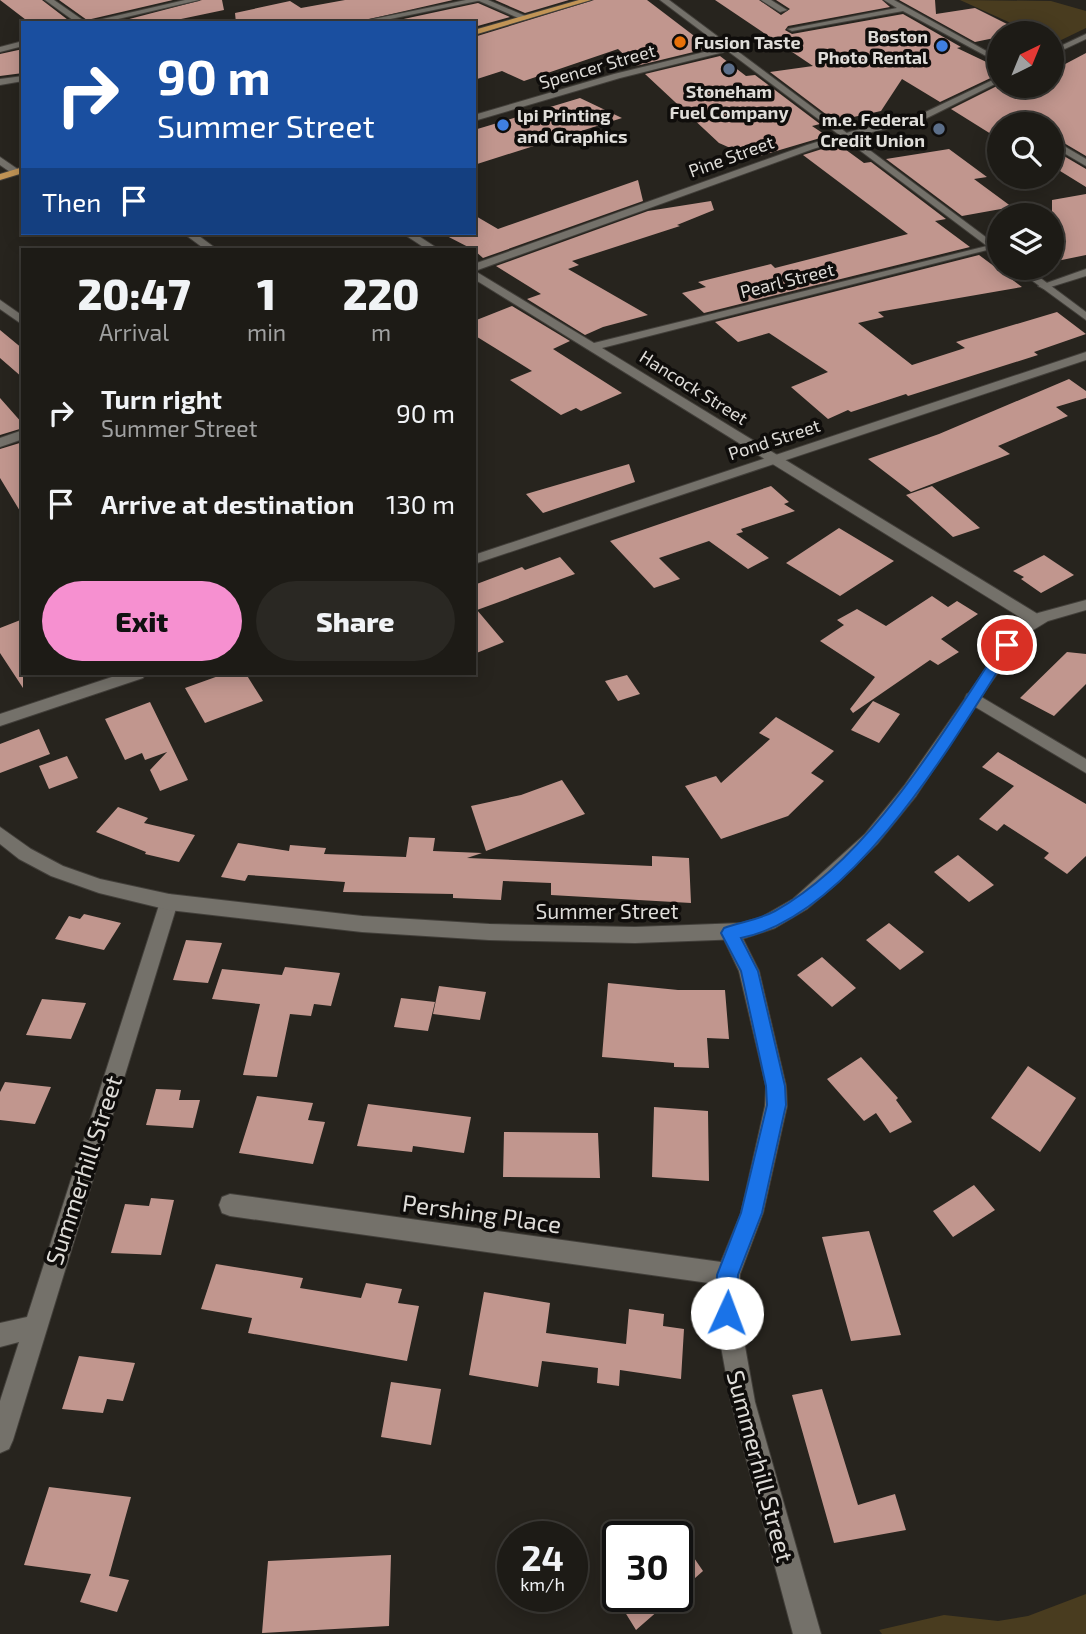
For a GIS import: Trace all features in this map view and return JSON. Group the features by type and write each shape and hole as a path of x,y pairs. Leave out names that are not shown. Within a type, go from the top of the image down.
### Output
{"main road":[{"path":"476,32 586,0"},
{"path":"0,177 20,171"}],"street":[{"path":"49,0 80,21"},
{"path":"98,21 195,0"},
{"path":"369,21 480,0 526,18"},
{"path":"664,0 987,243"},
{"path":"765,0 783,10"},
{"path":"888,0 987,54"},
{"path":"792,29 904,9"},
{"path":"1064,47 1086,36"},
{"path":"0,50 21,44"},
{"name":"Spencer Street","path":"476,117 729,48"},
{"path":"0,82 21,78"},
{"name":"Pine Street","path":"476,267 845,136 920,119 987,85"},
{"path":"1064,149 1086,163"},
{"path":"0,160 20,171"},
{"path":"191,235 210,248"},
{"path":"410,235 432,248"},
{"name":"Pearl Street","path":"592,347 987,251"},
{"path":"1044,286 1086,272"},
{"name":"Hancock Street","path":"476,275 1036,620"},
{"path":"1036,280 1086,317"},
{"path":"0,303 21,320"},
{"name":"Pond Street","path":"476,559 1086,356"},
{"path":"0,443 21,436"},
{"name":"Summer Street","path":"0,834 25,854 57,871 99,886 169,902 362,923 477,931 635,935 730,933 755,928 782,916 828,881 871,839 910,791 1014,637 1036,620 1086,606"},
{"path":"0,720 134,675"},
{"path":"973,698 1086,767"},
{"name":"Summerhill Street","path":"0,1440 33,1327 169,902"},
{"name":"Summerhill Street","path":"730,933 749,971 776,1086 776,1105 751,1213 728,1275 727,1313 743,1402 807,1634"},
{"name":"Pershing Place","path":"230,1205 728,1275"},
{"path":"0,1335 33,1327"}],"shaded area":[{"path":"960,0 1051,1 1086,11 1086,28 1064,39 1064,21 1006,21"},
{"path":"1086,1594 1086,1634 882,1634 879,1630 944,1615 998,1621 1028,1616"}],"building":[{"path":"0,0 42,0 69,21 27,21"},
{"path":"59,0 173,0 87,20"},
{"path":"202,0 222,0 224,10 172,21 122,21"},
{"path":"345,0 453,0 361,21 236,21 235,13 290,1 301,8"},
{"path":"495,0 569,0 525,13"},
{"path":"594,0 647,0 710,48 636,66 618,49 524,81 502,71 476,79 476,36"},
{"path":"715,0 759,0 781,15 790,9 776,0 882,0 890,7 788,26 785,30 792,34 903,14 961,47 957,48 987,62 987,80 940,102 902,79 881,111 835,121 770,72 813,66"},
{"path":"899,0 935,0 936,14 975,8 1001,21 987,21 987,40 975,42"},
{"path":"478,3 510,17 476,26 476,21 394,21"},
{"path":"21,49 21,73 0,76 0,54"},
{"path":"1086,53 1086,156 1064,143 1064,112 987,112 987,132 951,109 987,91 987,98 1064,98 1064,65"},
{"path":"720,56 746,76 755,75 820,124 812,126 827,136 753,158 719,143 645,74"},
{"path":"580,98 622,118 476,164 476,129"},
{"path":"838,144 864,163 871,162 946,219 935,221 970,247 704,313 682,293 706,287 698,282 771,264 775,268 908,234 803,155"},
{"path":"949,149 987,177 974,179 1007,203 987,203 987,212 962,216 886,159"},
{"path":"1064,156 1086,169 1086,187 1064,173"},
{"path":"638,180 643,201 483,258 476,252 476,248 470,248 445,235 476,235 476,216 498,229"},
{"path":"1086,194 1086,255 1064,260 1064,203 1052,203 1052,200"},
{"path":"711,201 714,210 677,225 680,226 572,261 579,265 568,269 648,315 603,327 585,335 527,299 541,294 496,266 648,211"},
{"path":"979,255 987,261 987,280 1013,280 1022,287 878,312 884,317 858,323 912,365 965,348 956,342 1057,312 1086,334 1034,352 1038,355 908,396 906,394 851,412 848,410 828,419 791,387 828,372 769,333 738,342 715,322"},
{"path":"512,306 570,341 553,349 622,393 581,411 576,408 561,415 510,380 532,371 476,336 476,320"},
{"path":"0,330 21,347 21,376 0,358"},
{"path":"1069,379 1086,391 1086,398 1056,407 1068,416 998,446 1010,454 911,492 868,459 939,434"},
{"path":"0,398 21,422 21,429 0,435"},
{"path":"21,443 21,513 0,478 0,449"},
{"path":"629,464 635,482 543,513 526,494"},
{"path":"771,486 789,502 784,504 795,511 741,529 743,532 736,534 769,558 748,569 709,541 659,558 680,579 654,588 610,541"},
{"path":"932,486 980,528 953,537 906,495"},
{"path":"839,528 894,561 840,596 786,563"},
{"path":"1044,555 1074,575 1041,593 1013,571"},
{"path":"560,557 575,574 477,610 504,642 476,653 476,584 522,567 525,570"},
{"path":"932,596 948,607 957,601 978,614 941,639 959,652 938,665 930,660 853,713 850,709 875,677 820,641 844,625 837,620 857,609 886,626"},
{"path":"21,620 23,688 0,653 0,628"},
{"path":"1067,652 1086,654 1086,684 1054,716 1020,698"},
{"path":"221,675 247,675 263,701 205,723 185,688"},
{"path":"627,675 640,694 618,701 605,681"},
{"path":"873,701 900,714 879,743 851,730"},
{"path":"150,702 188,780 160,791 150,770 167,752 145,760 142,753 125,760 105,719"},
{"path":"776,717 834,751 811,773 824,781 788,816 721,839 685,786 716,776 721,783 770,739 759,733"},
{"path":"39,729 50,754 0,773 0,744"},
{"path":"998,752 1086,804 1086,856 1067,874 1044,858 1049,853 1004,824 997,831 979,819 1014,786 982,767"},
{"path":"67,756 78,778 49,789 39,766"},
{"path":"562,780 585,814 486,851 471,806 521,795"},
{"path":"118,807 148,818 144,823 195,835 179,862 145,854 146,852 96,832"},
{"path":"409,837 435,838 433,851 482,853 467,858 652,866 652,856 689,858 691,903 551,895 551,883 503,881 501,900 453,898 453,894 343,892 345,882 248,875 245,881 221,877 238,843 289,851 290,845 326,848 324,854 406,857"},
{"path":"958,855 994,885 969,902 934,872"},
{"path":"84,914 121,923 104,950 55,939 69,916 80,919"},
{"path":"889,923 924,952 900,970 866,940"},
{"path":"186,940 222,943 208,983 173,980"},
{"path":"822,957 856,988 832,1007 797,975"},
{"path":"285,967 340,973 331,1006 314,1004 311,1016 290,1014 277,1077 243,1075 260,1004 212,999 222,969 282,975"},
{"path":"608,983 678,990 725,990 729,1039 707,1038 709,1068 674,1067 674,1063 602,1057"},
{"path":"439,986 486,992 480,1020 433,1014"},
{"path":"401,998 435,1002 428,1031 394,1027"},
{"path":"42,999 86,1003 71,1039 26,1035"},
{"path":"861,1057 898,1098 896,1100 912,1122 890,1133 876,1113 864,1121 827,1079"},
{"path":"1028,1066 1076,1098 1040,1152 991,1118"},
{"path":"5,1082 51,1087 35,1124 0,1120 0,1092"},
{"path":"156,1089 181,1090 179,1100 200,1100 193,1128 146,1125"},
{"path":"257,1096 313,1103 308,1120 325,1122 313,1164 239,1153"},
{"path":"368,1104 471,1117 464,1153 413,1146 412,1152 357,1146"},
{"path":"654,1107 708,1111 709,1181 652,1177"},
{"path":"504,1132 598,1133 600,1178 503,1177"},
{"path":"974,1185 995,1210 953,1237 933,1211"},
{"path":"151,1198 174,1200 161,1255 111,1253 125,1204 149,1206"},
{"path":"869,1231 901,1335 851,1341 822,1237"},
{"path":"216,1264 303,1278 300,1288 361,1298 366,1283 402,1289 398,1303 419,1306 407,1361 248,1333 252,1318 201,1309"},
{"path":"484,1292 550,1303 546,1333 626,1344 629,1309 664,1314 663,1326 684,1329 681,1379 620,1370 619,1386 597,1383 598,1368 542,1361 538,1387 469,1375"},
{"path":"79,1356 135,1363 123,1401 107,1399 103,1413 62,1409"},
{"path":"391,1382 441,1389 431,1445 381,1437"},
{"path":"822,1389 858,1505 895,1494 906,1530 834,1543 792,1395"},
{"path":"49,1487 131,1497 109,1576 129,1580 117,1612 80,1602 91,1574 24,1565"},
{"path":"391,1555 389,1626 262,1633 268,1561"},
{"path":"693,1556 703,1571 693,1580"},
{"path":"625,1612 657,1612 636,1630"}],"place":[{"name":"Fusion Taste","path":"680,42"},
{"name":"Boston Photo Rental","path":"942,46"},
{"name":"Stoneham Fuel Company","path":"729,69"},
{"name":"lpi Printing and Graphics","path":"503,125"},
{"name":"m.e. Federal Credit Union","path":"939,129"}],"route":[{"path":"727,1313 728,1275 751,1213 776,1105 776,1086 749,971 730,933 755,928 782,916 828,881 859,851 910,791 1007,645"}]}
